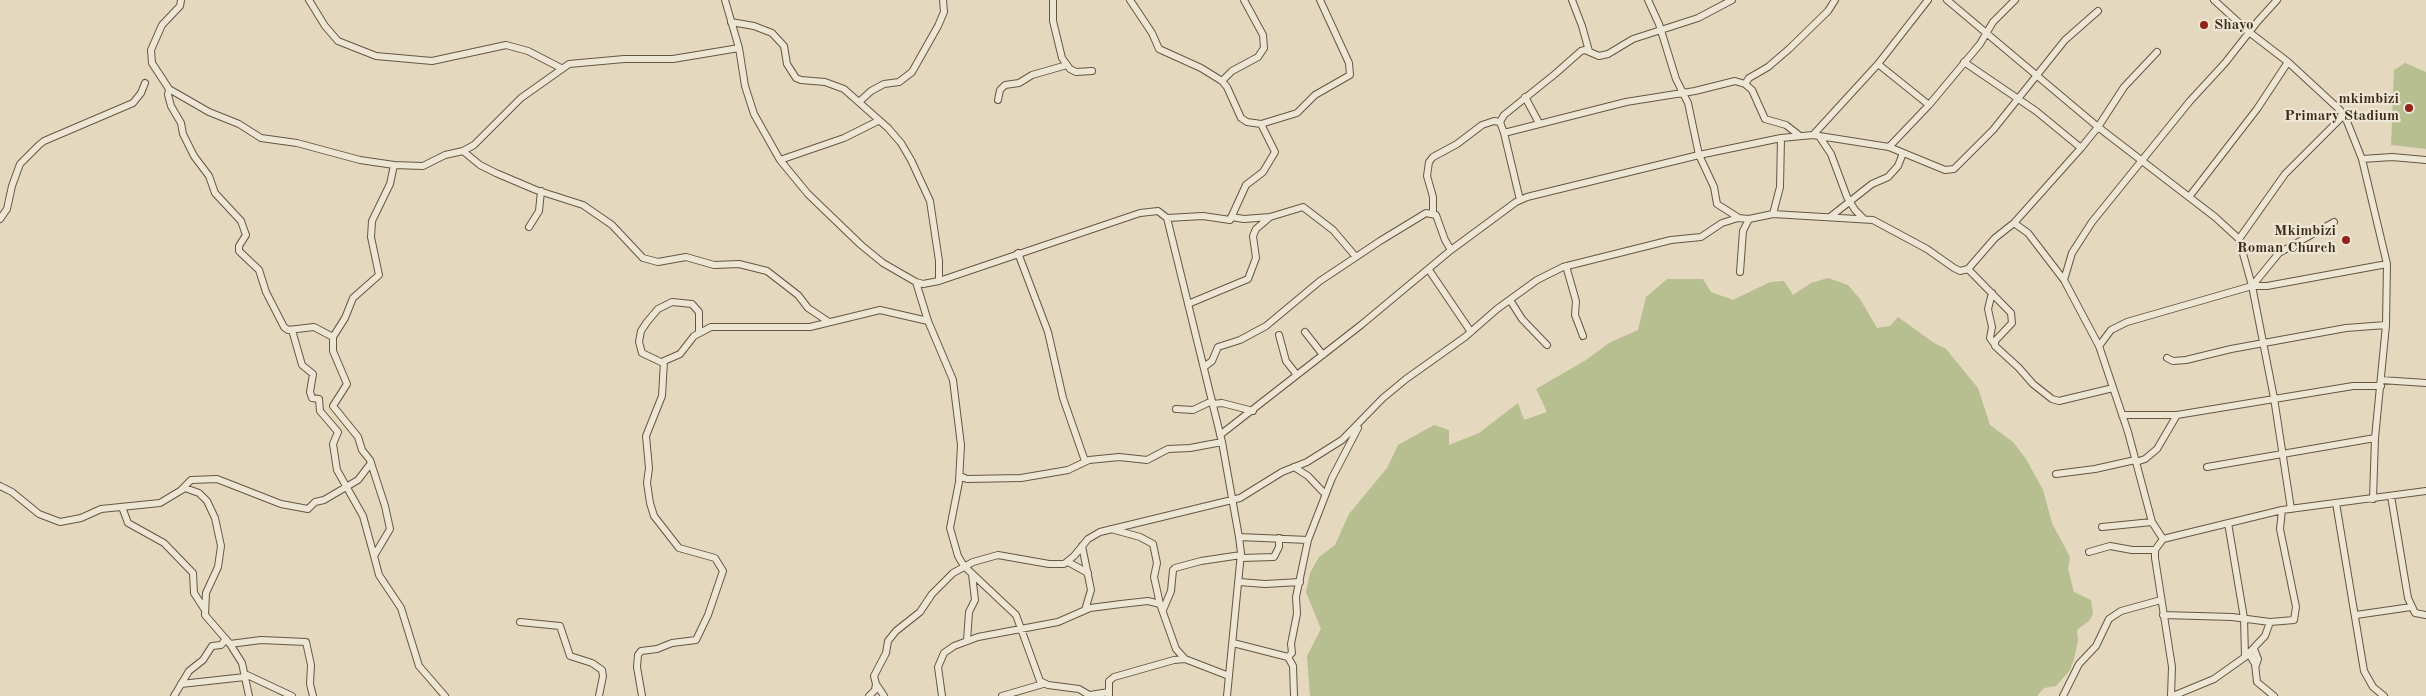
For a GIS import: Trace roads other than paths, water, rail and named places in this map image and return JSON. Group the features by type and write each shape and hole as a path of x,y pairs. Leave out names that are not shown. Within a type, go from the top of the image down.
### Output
{"street":[{"path":"181,0 180,6 162,25 151,50 152,63 169,89 209,112 239,124 261,138 297,143 360,160 394,165 423,166 431,164 445,155 463,151 480,140 517,101 569,64 624,59 683,58 739,48"},
{"path":"308,0 325,26 338,41 376,56 432,61 506,45 528,51 561,68"},
{"path":"725,0 739,48 745,86 754,114 780,160 808,194 861,245 883,263 916,282 923,284 940,281 1140,212 1158,211 1167,218 1221,438 1239,537 1241,557 1228,693 1235,696"},
{"path":"859,102 870,91 884,84 899,82 912,72 944,12 942,0"},
{"path":"1053,0 1053,21 1062,58 1067,66 1076,72 1092,71"},
{"path":"1130,0 1152,33 1159,49 1201,68 1222,81 1244,121 1261,124 1297,113 1315,95 1350,76 1349,63 1320,0"},
{"path":"1222,81 1235,69 1258,57 1264,48 1264,38 1244,0"},
{"path":"1572,0 1585,33 1589,51"},
{"path":"1648,0 1662,32 1676,78 1684,93 1692,117 1699,155 1714,187 1717,204 1739,218"},
{"path":"1520,200 1500,122 1502,117 1556,74 1580,51 1589,51 1603,55 1613,52 1633,39 1662,32 1698,18 1719,3 1732,0"},
{"path":"1745,84 1749,78 1768,67 1789,49 1828,11 1835,0"},
{"path":"1816,135 1878,64 1928,0"},
{"path":"1947,0 2098,127 2215,217 2239,239 2252,286 2274,398 2281,454 2291,509"},
{"path":"1889,148 1929,105 1986,34 1996,18 2015,0"},
{"path":"2214,0 2249,32 2288,62 2344,115 2362,159 2387,264 2386,326 2375,438 2373,499"},
{"path":"2064,280 2076,246 2092,222 2277,0"},
{"path":"960,476 968,479 1021,478 1068,470 1086,461 1112,457 1147,460 1168,449 1190,448 1221,438 1452,250 1505,208 1520,200 1699,155 1781,138 1800,136 1816,135 1889,148 1945,170 1954,169 1969,157 2019,99 2065,40 2098,11"},
{"path":"731,22 765,30 777,37 784,46 788,67 796,78 840,86 888,128 908,153 930,201 940,281"},
{"path":"1068,562 1093,534 1233,501 1282,472 1307,462 1342,440 1382,398 1471,332 1510,300 1537,280 1566,266 1671,240 1701,237 1722,223 1739,218 1749,219 1773,214 1873,220 1892,228 1954,268 1960,271 1968,269 1995,238 2014,223 2081,148 2098,127 2124,87 2157,52"},
{"path":"1964,62 2019,99 2081,148"},
{"path":"2189,197 2258,109 2288,62"},
{"path":"1878,64 1929,105"},
{"path":"998,100 1000,90 1004,85 1018,83 1032,75 1067,66"},
{"path":"0,219 7,209 12,186 20,164 40,145 133,103 138,98 146,82"},
{"path":"1504,133 1626,102 1684,93 1728,82 1745,84 1752,90 1764,118 1775,124 1786,125 1800,136"},
{"path":"169,89 168,95 171,106 181,123 183,134 194,156 209,176 216,193 241,221 246,234 239,246 239,251 259,270 266,292 281,321 288,330 314,327 333,337"},
{"path":"1525,97 1539,123"},
{"path":"2239,239 2286,174 2344,115"},
{"path":"780,160 844,138 878,121"},
{"path":"1433,213 1433,197 1427,176 1429,162 1432,157 1457,144 1482,126 1494,121 1500,122"},
{"path":"1167,218 1203,216 1227,221 1231,217 1246,184 1263,172 1275,155 1275,148 1261,124"},
{"path":"1816,135 1831,154 1840,184 1850,203 1858,214 1864,218"},
{"path":"1773,214 1780,187 1781,138"},
{"path":"463,151 480,165 541,191 583,205 612,225 638,253 651,260 664,261 681,256 714,265 739,264 767,271 798,295 808,308 829,322"},
{"path":"1829,218 1872,184 1893,173 1903,153"},
{"path":"2362,159 2392,157 2426,160"},
{"path":"374,556 390,530 371,463 362,450 358,437 333,406 348,384 333,350 333,337 345,318 353,298 379,275 371,227 390,184 394,165"},
{"path":"529,226 538,211 541,191"},
{"path":"1231,217 1244,219 1270,217 1303,207 1333,230 1356,257"},
{"path":"1204,367 1212,361 1218,347 1245,338 1266,326 1320,281 1426,213 1433,213 1438,218 1445,240 1452,250"},
{"path":"1188,304 1248,279 1256,258 1253,236 1256,229 1270,217"},
{"path":"1740,272 1742,231 1749,219"},
{"path":"2252,286 2279,253 2334,222"},
{"path":"2014,223 2028,232 2064,280 2098,346 2122,415 2152,522 2163,539"},
{"path":"1018,253 1048,332 1064,398 1086,461"},
{"path":"2098,346 2111,330 2127,322 2252,286 2267,286 2387,264"},
{"path":"1566,266 1576,302 1575,315 1583,336"},
{"path":"1968,269 2009,310 2013,319 2008,329 1995,341 1995,345"},
{"path":"1429,270 1471,332"},
{"path":"916,282 928,321 953,380 961,445 960,476 950,528 955,547 964,566 1010,608 1022,629 1034,670 1043,684"},
{"path":"1992,293 1988,309 1992,327 1990,338 2033,384 2056,400 2080,397 2113,388"},
{"path":"1510,300 1522,319 1547,345"},
{"path":"663,363 642,353 639,342 644,327 658,309 672,302 692,304 699,312 699,332"},
{"path":"663,363 680,354 699,332 712,327 794,328 884,310 928,321"},
{"path":"2166,358 2172,361 2186,360 2263,343 2346,328 2386,326"},
{"path":"292,330 302,365 313,374 310,392 312,398 319,399 320,411 338,432 333,444 337,470 363,516 381,579 401,608 416,660 445,696"},
{"path":"1304,332 1323,355"},
{"path":"1279,335 1286,361 1297,375"},
{"path":"642,696 637,667 638,655 641,651 657,650 672,643 696,640 708,615 723,571 715,558 679,548 654,516 647,483 649,468 646,444 655,411 662,396 663,363"},
{"path":"2122,415 2177,415 2353,386 2426,382"},
{"path":"1176,409 1186,410 1213,403 1253,411"},
{"path":"2056,474 2095,469 2144,459 2157,449 2177,415"},
{"path":"1288,657 1292,653 1290,644 1297,614 1296,597 1308,540 1325,494 1361,422"},
{"path":"2207,467 2375,438"},
{"path":"0,486 12,492 39,514 60,522 81,518 101,509 160,503 181,490 191,480 216,478 281,504 308,509 315,502 324,500 358,480 371,463"},
{"path":"1294,467 1311,479 1325,494"},
{"path":"181,490 187,488 196,491 207,501 218,528 221,558 213,582 206,593 204,610"},
{"path":"2270,622 2266,636 2249,653 2214,680 2172,696 2172,667 2155,550 2163,539 2282,510 2426,491"},
{"path":"2391,496 2411,607 2416,613 2426,615"},
{"path":"2336,503 2367,680 2384,696"},
{"path":"122,507 128,523 164,544 193,573 194,594 208,620 228,642 242,664 249,696"},
{"path":"2163,615 2244,618 2270,622 2292,621 2296,614 2280,529 2282,510"},
{"path":"2102,527 2152,522"},
{"path":"2228,523 2249,653 2256,665 2257,682 2274,696"},
{"path":"1111,529 1135,535 1152,542 1157,563 1154,577 1160,604 1164,610 1176,649 1185,659 1229,676"},
{"path":"1239,537 1308,540"},
{"path":"1164,610 1171,591 1174,569 1201,560 1274,557 1279,548 1279,538"},
{"path":"1082,546 1091,594 1085,610"},
{"path":"2088,552 2110,546 2132,550 2155,550"},
{"path":"884,696 876,684 874,676 886,653 888,641 924,608 928,599 943,582 964,566 998,555 1049,564 1068,562 1088,573"},
{"path":"967,640 969,612 975,600 972,574"},
{"path":"1239,582 1265,584 1300,582"},
{"path":"2063,696 2079,664 2096,646 2109,619 2121,611 2161,600"},
{"path":"942,696 938,667 944,653 967,640 1058,622 1085,610 1148,601 1160,604"},
{"path":"2356,615 2411,607"},
{"path":"520,622 560,626 570,656 592,663 602,670 604,676 599,696"},
{"path":"174,696 189,671 203,660 212,646 228,642 277,640 306,642 311,665 310,684 313,696"},
{"path":"1233,643 1288,657 1293,666 1294,696"},
{"path":"1002,696 1043,684 1079,689 1090,696 1109,694 1109,681 1114,677 1166,662 1185,659"},
{"path":"180,684 245,675 292,696"},
{"path":"869,696 875,690 876,684"}],"place":[{"name":"Shayo","path":"2204,25"},
{"name":"mkimbizi Primary Stadium","path":"2409,108"},
{"name":"Mkimbizi Roman Church","path":"2346,240"}]}
